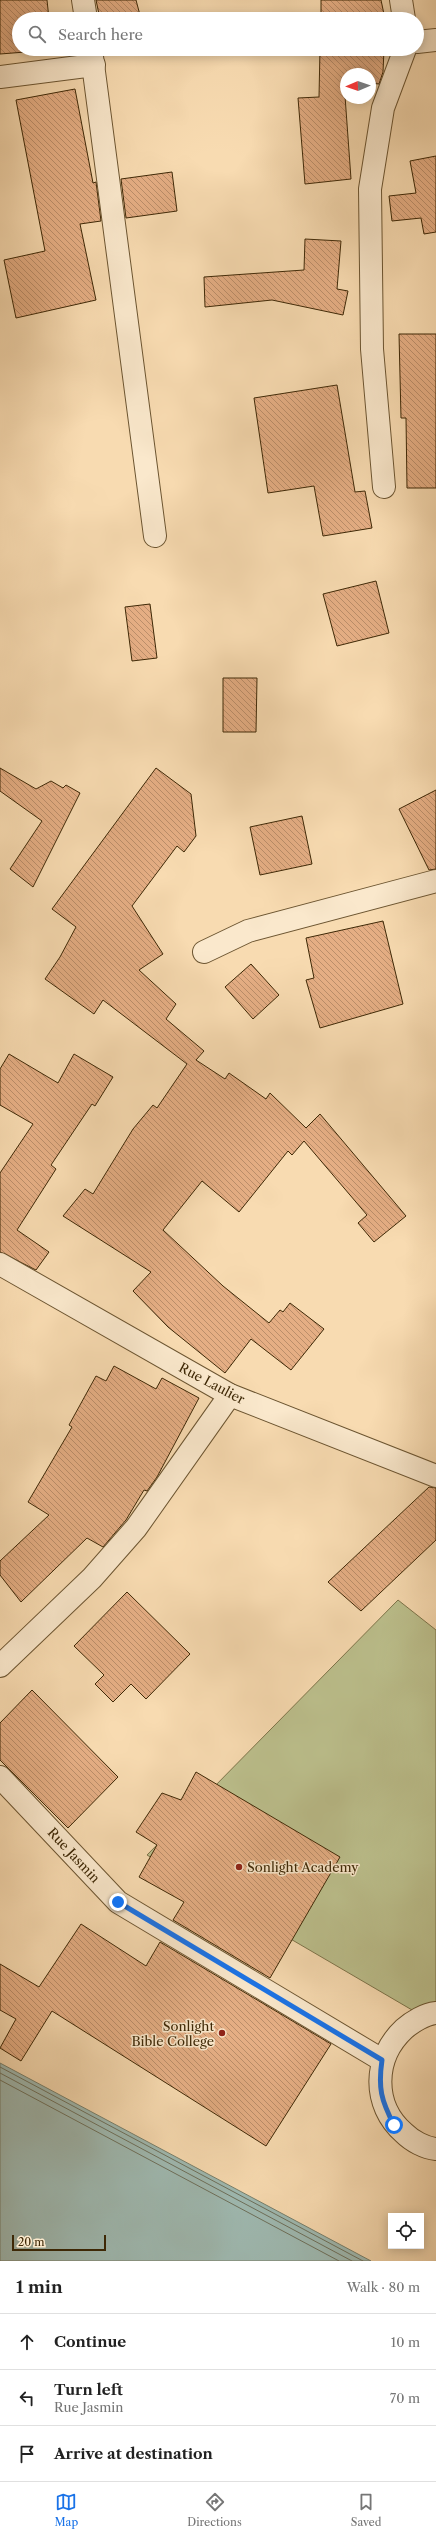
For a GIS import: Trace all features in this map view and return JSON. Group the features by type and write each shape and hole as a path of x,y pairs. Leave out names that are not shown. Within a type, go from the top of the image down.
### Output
{"street":[{"path":"83,0 85,12"},
{"path":"401,0 403,12"},
{"path":"424,41 436,40"},
{"path":"384,487 372,348 370,189 384,108 403,56"},
{"path":"0,78 93,57 155,536"},
{"path":"204,952 248,931 436,881"},
{"name":"Rue Laulier","path":"0,1264 230,1395 436,1476"},
{"path":"0,1666 92,1578 136,1528 230,1395"},
{"name":"Rue Jasmin","path":"0,1777 118,1902 382,2060"},
{"path":"436,2013 410,2023 393,2039 382,2060 379,2082 383,2104 394,2125 411,2140 436,2149"}],"green space":[{"path":"398,1600 436,1630 436,2024 147,1855"}],"water":[{"path":"0,2063 371,2261 0,2261"}],"building":[{"path":"0,0 47,0 48,12 12,12 12,53 0,54"},
{"path":"96,0 136,0 139,12 99,12"},
{"path":"321,0 381,0 384,12 321,12"},
{"path":"320,56 384,56 383,72 379,84 376,84 376,68 340,68 340,104 346,104 351,179 305,184 298,98 319,97"},
{"path":"75,89 93,183 96,182 101,221 80,224 96,300 16,318 4,260 45,251 16,100"},
{"path":"436,156 436,232 424,234 421,218 392,221 389,196 416,193 410,161"},
{"path":"172,172 177,211 126,218 121,179"},
{"path":"305,239 341,241 337,289 348,291 343,315 272,300 205,307 204,277 304,270"},
{"path":"399,334 436,334 436,488 407,488 406,418 401,418"},
{"path":"337,385 355,492 365,491 372,528 323,536 314,486 268,493 254,398"},
{"path":"376,581 389,633 337,646 323,594"},
{"path":"150,604 157,658 132,661 125,607"},
{"path":"223,678 257,678 256,732 223,732"},
{"path":"0,768 36,789 51,781 63,788 66,785 80,793 33,887 10,869 42,821 0,791"},
{"path":"156,768 191,794 196,836 184,852 177,846 132,906 163,954 139,970 176,1004 166,1019 204,1051 196,1060 225,1079 229,1073 266,1099 270,1093 306,1128 320,1114 406,1216 374,1242 358,1223 367,1215 304,1141 292,1155 288,1151 239,1212 202,1181 163,1230 223,1286 269,1323 280,1310 283,1312 290,1303 324,1329 291,1370 251,1339 225,1373 168,1327 133,1291 151,1272 63,1216 85,1189 93,1194 133,1129 153,1105 157,1108 187,1064 103,1000 94,1014 45,979 60,957 76,927 52,909"},
{"path":"436,790 436,869 429,870 399,809"},
{"path":"302,816 312,864 260,875 250,827"},
{"path":"383,921 403,1004 320,1028 306,980 314,978 306,938"},
{"path":"251,964 279,995 253,1019 225,987"},
{"path":"9,1054 58,1083 74,1054 113,1077 95,1106 92,1104 51,1165 56,1169 17,1230 49,1252 36,1270 0,1252 0,1173 33,1124 0,1105 0,1069"},
{"path":"114,1366 156,1389 162,1378 199,1398 157,1477 147,1491 144,1490 126,1520 103,1547 87,1538 21,1602 0,1575 0,1561 49,1515 28,1502 72,1427 69,1425 96,1376 106,1381"},
{"path":"429,1487 436,1488 436,1540 361,1611 328,1582"},
{"path":"127,1592 190,1654 146,1699 131,1684 113,1702 95,1684 104,1675 74,1646"},
{"path":"32,1690 118,1777 68,1828 0,1760 0,1723"},
{"name":"Sonlight Academy","path":"196,1772 340,1857 270,1978 173,1920 184,1902 139,1877 157,1845 136,1832 162,1793 181,1800"},
{"name":"Sonlight Bible College","path":"81,1924 146,1966 160,1942 331,2044 266,2146 52,2011 21,2061 0,2048 16,2019 0,2010 0,1964 39,1987"}],"place":[{"name":"Sonlight Academy","path":"239,1867"},
{"name":"Sonlight Bible College","path":"222,2033"}],"route":[{"path":"118,1902 382,2060 379,2082 383,2104 394,2125"}]}
